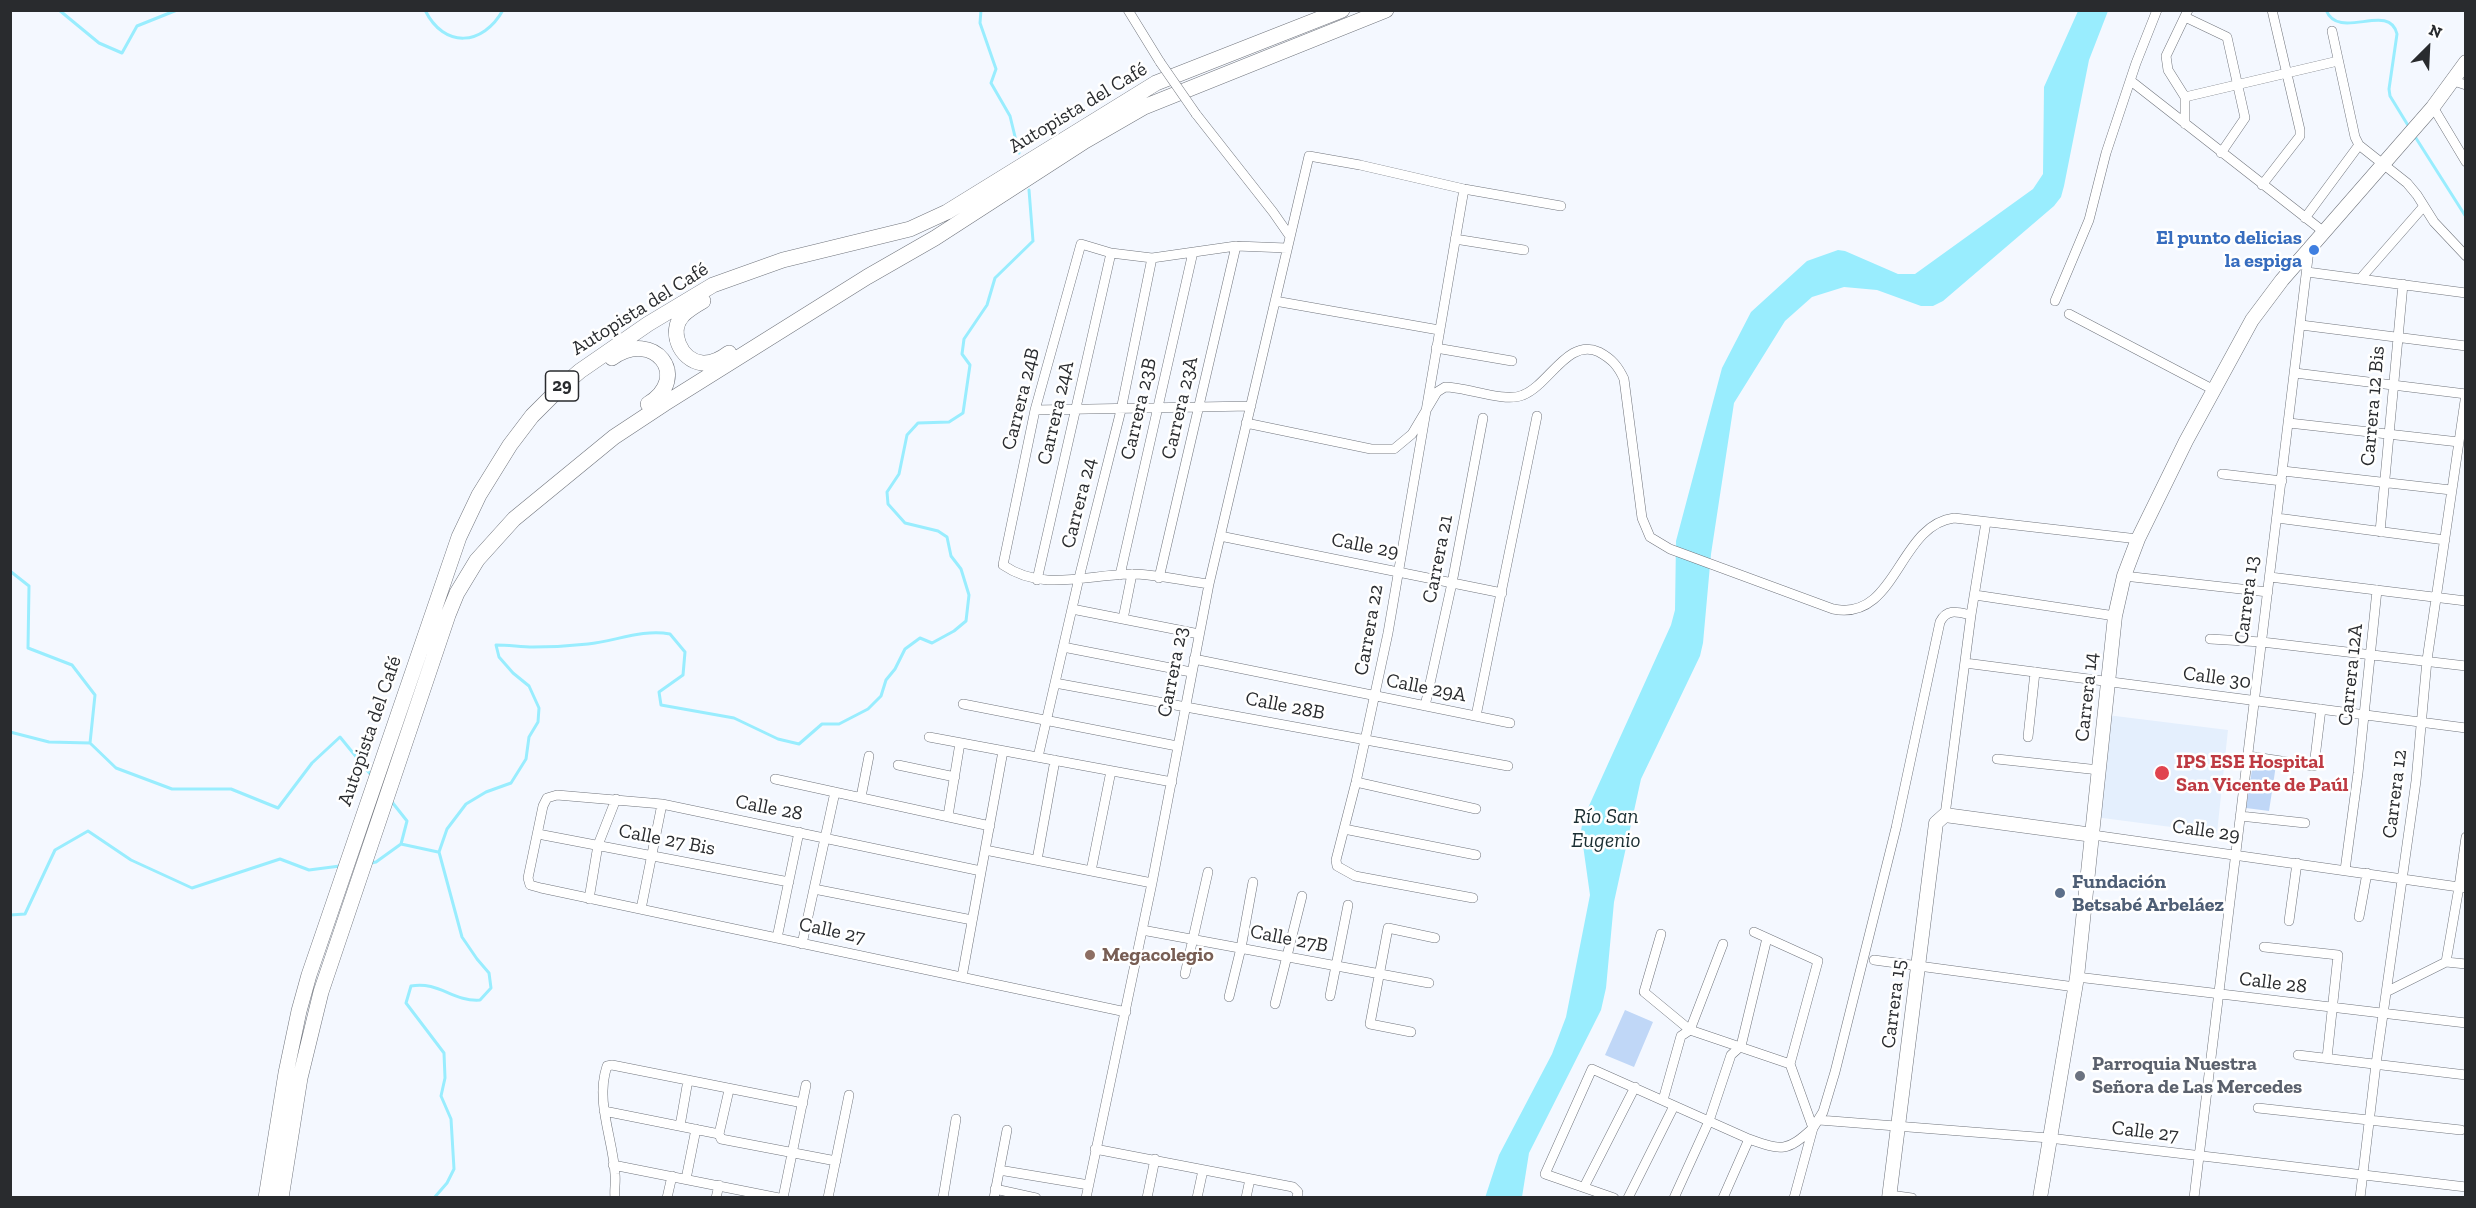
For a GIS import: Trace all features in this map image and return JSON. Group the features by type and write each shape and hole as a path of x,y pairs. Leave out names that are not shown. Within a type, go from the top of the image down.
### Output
{"highway":[{"name":"Autopista del Café","path":"266,1197 286,1073 309,975 450,559 479,495 510,445 544,403 580,371 694,295 731,277 783,260 910,229 947,212 1156,83 1342,10"},
{"name":"Autopista del Café","path":"281,1197 300,1078 321,992 441,633 457,593 487,548 514,519 585,459 629,427 867,277 934,238 1085,141 1144,107 1386,10"},
{"path":"857,242 743,283 707,299 682,316 675,330 676,338 685,354 693,360 702,363 712,362 810,303 867,277"},
{"path":"479,495 495,470 541,418 593,372 617,355 633,348 642,347 659,356 666,364 668,373 662,392 654,400 601,436 514,519"}],"main road":[{"path":"2310,248 2433,107 2460,83 2466,62"},
{"name":"Carrera 14","path":"2040,1197 2076,982 2093,835 2107,682 2115,616 2124,576 2138,539 2214,390 2267,298 2310,248"},
{"name":"Calle 29","path":"1943,816 2093,835"},
{"name":"Carrera 15","path":"1890,1196 1934,831 1943,816"}],"street":[{"path":"1128,10 1196,114 1274,212 1288,236"},
{"path":"2055,301 2089,220 2106,153 2157,10"},
{"path":"2262,185 2300,136 2272,10"},
{"path":"2185,124 2185,97 2168,70 2166,56 2187,14 2227,37 2245,118 2221,153"},
{"path":"2332,31 2355,137 2359,144 2407,183 2439,228 2466,256"},
{"path":"2185,97 2338,61"},
{"path":"2131,81 2324,232"},
{"path":"2433,107 2466,162"},
{"path":"2305,218 2359,144"},
{"name":"Carrera 23","path":"1086,1197 1152,883 1209,584 1288,236 1309,156 1360,165 1464,189"},
{"path":"1464,189 1561,206"},
{"name":"Carrera 22","path":"1464,189 1376,697 1336,860 1337,866 1355,876 1473,898"},
{"path":"2361,278 2424,206"},
{"path":"1455,239 1524,250"},
{"name":"Carrera 24B","path":"1037,580 1018,575 1003,565 1035,410 1081,244 1111,253"},
{"path":"1111,253 1152,258 1236,246 1287,248"},
{"name":"Carrera 23A","path":"1160,578 1236,246"},
{"name":"Carrera 13","path":"2194,1197 2310,248"},
{"name":"Carrera 23B","path":"1120,575 1193,252"},
{"name":"Carrera 24A","path":"1037,580 1111,253"},
{"name":"Carrera 24","path":"1038,757 1121,410 1152,258"},
{"path":"2307,272 2466,293"},
{"name":"Carrera 12 Bis","path":"2380,532 2403,284"},
{"path":"1275,301 1439,330"},
{"path":"2069,314 2214,390"},
{"path":"2301,325 2466,346"},
{"path":"1436,348 1512,361"},
{"path":"1246,423 1383,450 1394,449 1412,434 1437,392 1445,387 1509,397 1522,396 1536,388 1567,357 1580,350 1593,349 1609,357 1618,366 1624,379 1645,527 1650,537 1670,549 1833,609 1853,611 1866,607 1877,597 1929,528 1943,519 1954,518 2138,539"},
{"path":"2295,373 2466,394"},
{"name":"Carrera 12","path":"2360,1197 2376,1064 2416,781 2427,660 2466,394"},
{"path":"1035,410 1251,406"},
{"path":"1476,716 1537,416"},
{"name":"Carrera 21","path":"1425,706 1452,583 1483,418"},
{"path":"2289,423 2459,442"},
{"path":"2283,471 2451,490"},
{"path":"2222,474 2282,481"},
{"path":"2277,519 2445,540"},
{"name":"Carrera 15","path":"1943,816 1986,522"},
{"name":"Calle 29","path":"1220,536 1502,593"},
{"path":"1123,619 1132,574"},
{"path":"1037,580 1132,574 1209,584"},
{"path":"2124,576 2268,592"},
{"path":"2270,577 2466,601"},
{"name":"Carrera 12A","path":"2345,870 2365,715 2377,590"},
{"path":"1975,595 2115,616"},
{"path":"1072,609 1199,634"},
{"path":"1794,1197 1816,1124 1835,1072 1896,828 1940,622 1950,611 1971,615"},
{"path":"2210,639 2262,642 2466,666"},
{"path":"1063,647 1191,672"},
{"name":"Calle 29A","path":"1194,659 1510,723"},
{"name":"Calle 30","path":"1965,663 2466,728"},
{"path":"2028,737 2035,672"},
{"name":"Calle 28B","path":"1055,683 1508,766"},
{"path":"963,704 1177,746"},
{"path":"2248,756 2314,766 2320,709"},
{"path":"929,737 1172,782"},
{"path":"948,816 960,743"},
{"path":"962,977 1003,751"},
{"path":"861,797 869,756"},
{"path":"1996,759 2099,770"},
{"path":"1037,861 1055,760"},
{"path":"898,765 955,777"},
{"path":"1091,871 1111,771"},
{"path":"775,779 990,825"},
{"path":"1356,782 1476,809"},
{"path":"802,944 835,792"},
{"name":"Calle 28","path":"538,834 543,806 547,798 557,795 616,799 662,804 981,871"},
{"path":"589,898 598,845 616,799"},
{"path":"641,909 662,804"},
{"path":"2240,816 2306,823"},
{"path":"1344,829 1476,855"},
{"path":"777,938 799,832"},
{"name":"Calle 27","path":"538,834 528,879 531,885 1126,1012"},
{"name":"Calle 27 Bis","path":"538,834 789,882"},
{"name":"Calle 29","path":"2093,835 2463,887"},
{"path":"2446,962 2463,887 2466,837"},
{"path":"985,850 1152,883"},
{"path":"2289,921 2297,863"},
{"path":"1185,974 1208,872"},
{"path":"2359,917 2367,873"},
{"path":"1229,998 1242,948 1253,882"},
{"path":"814,889 972,920"},
{"path":"1275,1004 1302,896"},
{"path":"1330,996 1348,905"},
{"path":"1411,1032 1370,1024 1388,928 1435,938"},
{"name":"Calle 27B","path":"1142,930 1429,983"},
{"path":"1754,932 1818,961 1790,1064 1816,1124"},
{"path":"1661,934 1644,992 1690,1030 1790,1064"},
{"path":"1674,1197 1709,1121 1731,1055 1741,1047 1767,938"},
{"path":"1663,1100 1681,1036 1690,1030 1723,944"},
{"path":"2264,947 2338,955 2327,1058"},
{"name":"Calle 28","path":"1874,960 2076,982 2218,994 2466,1023"},
{"path":"2386,992 2446,962 2466,964"},
{"path":"2298,1055 2466,1075"},
{"path":"615,1197 615,1173 604,1110 604,1075 607,1066 612,1065 802,1103"},
{"path":"1614,1197 1586,1191 1545,1174 1592,1069 1749,1139 1776,1148 1788,1148 1797,1143 1816,1124"},
{"path":"680,1126 688,1080"},
{"path":"613,1165 781,1197 806,1085"},
{"path":"1586,1191 1635,1087"},
{"path":"729,1090 719,1134 721,1139 836,1161"},
{"path":"828,1197 849,1095"},
{"path":"1628,1197 1674,1106"},
{"path":"2258,1108 2460,1130"},
{"path":"604,1110 719,1134"},
{"path":"943,1197 956,1119"},
{"name":"Calle 27","path":"1816,1124 1899,1126 2049,1138 2466,1187"},
{"path":"686,1179 696,1129"},
{"path":"1006,1130 994,1193 1036,1197"},
{"path":"1723,1197 1749,1139"},
{"path":"1095,1149 1293,1187 1298,1192 1297,1197"},
{"path":"1147,1197 1155,1160"},
{"path":"999,1170 1089,1185"},
{"path":"1197,1197 1203,1170"},
{"path":"667,1197 672,1176"},
{"path":"1246,1197 1250,1179"},
{"path":"716,1197 718,1185"},
{"path":"1890,1196 1912,1197"}],"shaded area":[{"name":"IPS ESE Hospital San Vicente de Paúl","path":"2107,715 2228,730 2217,833 2095,817"},
{"path":"2253,763 2276,765 2269,811 2246,808"},
{"path":"1625,1010 1653,1022 1634,1067 1605,1055"}],"water":[{"name":"Río San Eugenio","path":"2078,11 2108,11 2089,60 2064,186 2061,197 2054,206 1943,301 1933,306 1921,306 1877,290 1844,287 1812,297 1785,321 1734,403 1711,554 1703,643 1700,656 1641,779 1614,902 1606,988 1601,1010 1529,1153 1522,1197 1485,1198 1499,1155 1552,1054 1566,1017 1590,895 1581,831 1583,819 1671,625 1675,610 1676,541 1722,368 1751,312 1807,261 1838,250 1898,274 1915,274 2033,189 2043,174 2044,87"}],"waterway":[{"path":"59,10 99,43 122,53 137,26 177,10"},
{"path":"425,10 442,32 453,37 464,38 485,31 503,10"},
{"path":"981,10 980,23 996,69 991,83 1010,116 1019,153"},
{"path":"2326,10 2332,19 2341,23 2374,20 2392,25 2397,34 2390,96 2409,127"},
{"path":"2414,135 2466,217"},
{"path":"434,1198 447,1183 454,1169 451,1119 441,1096 445,1078 444,1053 406,1003 411,986 430,986 470,1000 480,1000 491,988 489,973 462,937 439,852 447,829 466,804 486,792 511,783 526,759 529,737 538,722 539,708 529,686 499,657 496,645 567,646 598,643 639,634 670,634 685,652 683,675 659,692 661,705 734,718 778,739 799,744 822,724 839,724 868,709 881,696 886,680 895,669 905,649 920,638 932,643 954,631 966,621 969,595 961,569 951,556 947,537 938,531 905,523 888,504 887,492 899,474 907,435 918,423 949,422 963,413 970,365 962,354 964,339 987,305 995,278 1033,241 1029,190"},
{"path":"10,571 29,586 28,648 72,665 95,695 90,743 116,768 172,789 231,789 278,808 312,763 340,737 371,775"},
{"path":"10,732 49,742 90,743"},
{"path":"392,802 407,821 401,844"},
{"path":"10,915 25,914 55,850 88,831 131,860 192,888 280,859 309,870 340,866"},
{"path":"371,863 376,862 401,844 438,852"}],"place":[{"name":"El punto delicias la espiga","path":"2314,250"},
{"name":"IPS ESE Hospital San Vicente de Paúl","path":"2162,773"},
{"name":"Fundación Betsabé Arbeláez","path":"2060,893"},
{"name":"Megacolegio","path":"1090,955"},
{"name":"Parroquia Nuestra Señora de Las Mercedes","path":"2080,1076"}]}
